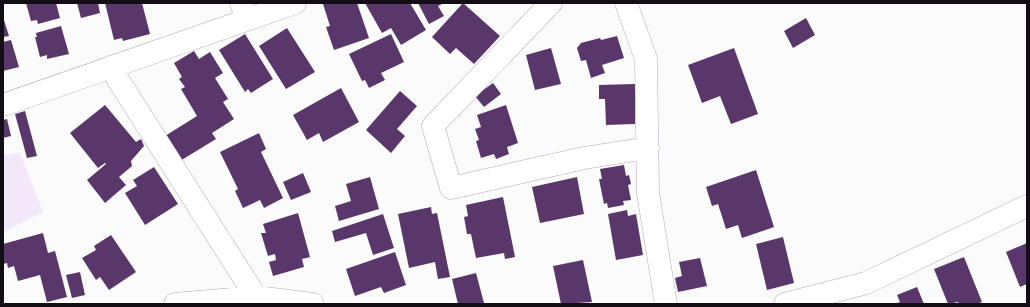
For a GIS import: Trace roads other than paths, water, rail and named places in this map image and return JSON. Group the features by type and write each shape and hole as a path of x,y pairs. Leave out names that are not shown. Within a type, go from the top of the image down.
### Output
{"street":[{"path":"3,105 110,67 244,12 295,3"},
{"path":"551,3 433,126 451,188 584,158 648,148"},
{"path":"626,3 646,58 648,193 666,304"},
{"path":"110,67 256,297"},
{"path":"785,304 866,283 1027,206"},
{"path":"175,304 256,297 306,304"}]}
